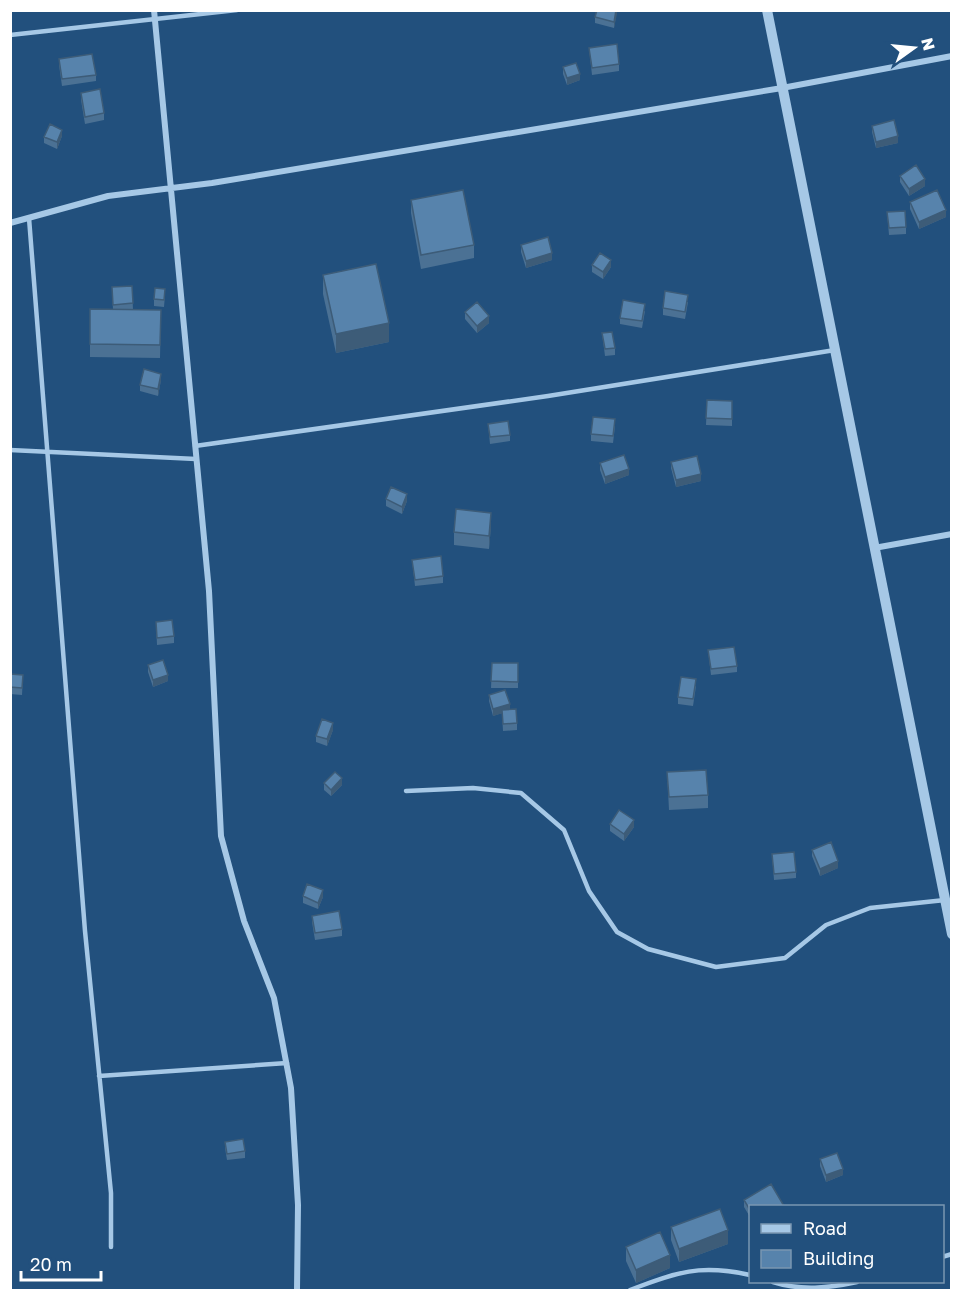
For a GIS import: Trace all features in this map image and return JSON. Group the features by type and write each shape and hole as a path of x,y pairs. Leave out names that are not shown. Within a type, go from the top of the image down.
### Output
{"street":[{"path":"154,10 209,591 221,836 244,921 274,998 287,1064 291,1088 298,1205 297,1290"},
{"path":"767,10 951,934"},
{"path":"10,223 108,196 170,188 782,88 951,56"},
{"path":"874,548 951,534"}],"lane":[{"path":"10,35 237,10"},
{"path":"29,218 85,931 111,1192 111,1247"},
{"path":"195,446 548,396 835,350"},
{"path":"10,450 196,459"},
{"path":"405,791 473,788 520,793 564,830 589,891 617,932 648,949 717,967 785,958 826,925 870,908 945,900"},
{"path":"99,1076 287,1064"},
{"path":"630,1290 675,1273 719,1268 749,1275"},
{"path":"778,1283 788,1287 830,1288 849,1283"}],"building":[{"path":"597,10 616,10 614,22 595,17"},
{"path":"617,44 619,64 592,68 589,48"},
{"path":"92,54 96,75 62,79 59,59"},
{"path":"576,63 580,74 567,78 563,67"},
{"path":"100,89 104,113 85,117 81,93"},
{"path":"894,120 898,136 876,142 872,126"},
{"path":"50,124 62,130 57,142 44,137"},
{"path":"916,165 925,179 909,189 900,176"},
{"path":"463,190 474,245 421,255 411,200"},
{"path":"937,190 946,210 919,222 910,202"},
{"path":"905,211 906,227 889,228 887,212"},
{"path":"548,237 552,253 526,261 521,245"},
{"path":"600,253 611,260 603,272 592,265"},
{"path":"376,264 389,323 336,334 323,275"},
{"path":"132,286 133,303 113,305 112,287"},
{"path":"155,288 165,289 164,300 154,299"},
{"path":"665,291 688,295 685,312 663,308"},
{"path":"623,300 645,304 642,321 620,318"},
{"path":"477,302 489,316 477,326 465,312"},
{"path":"90,309 161,310 160,345 90,344"},
{"path":"612,332 615,348 605,349 602,333"},
{"path":"144,369 161,374 158,389 140,385"},
{"path":"707,400 732,401 732,419 706,418"},
{"path":"593,417 615,419 613,436 591,434"},
{"path":"508,421 510,435 490,437 488,424"},
{"path":"624,455 629,469 605,477 600,463"},
{"path":"697,456 701,474 676,480 671,462"},
{"path":"391,487 407,494 402,507 386,499"},
{"path":"456,509 491,513 489,536 454,532"},
{"path":"441,556 443,576 415,580 412,560"},
{"path":"172,620 174,636 157,638 156,622"},
{"path":"734,647 737,666 711,669 708,650"},
{"path":"163,660 168,675 153,680 148,665"},
{"path":"492,663 518,663 518,682 491,681"},
{"path":"10,674 23,675 22,688 10,687"},
{"path":"681,677 696,679 693,699 678,697"},
{"path":"505,690 510,704 493,709 489,695"},
{"path":"516,709 517,723 503,724 502,710"},
{"path":"322,719 333,723 327,739 316,736"},
{"path":"706,770 708,795 669,797 667,772"},
{"path":"335,772 342,778 331,790 324,783"},
{"path":"619,810 634,820 624,834 610,824"},
{"path":"831,842 838,861 820,869 812,850"},
{"path":"794,852 796,872 774,874 772,854"},
{"path":"307,884 323,890 318,903 303,896"},
{"path":"339,911 342,929 315,933 312,916"},
{"path":"243,1139 245,1151 227,1154 225,1142"},
{"path":"837,1153 843,1169 826,1175 820,1159"},
{"path":"771,1184 783,1205 749,1205 749,1208 744,1200"},
{"path":"720,1209 728,1230 679,1249 671,1227"},
{"path":"660,1232 670,1255 636,1270 626,1247"}]}
